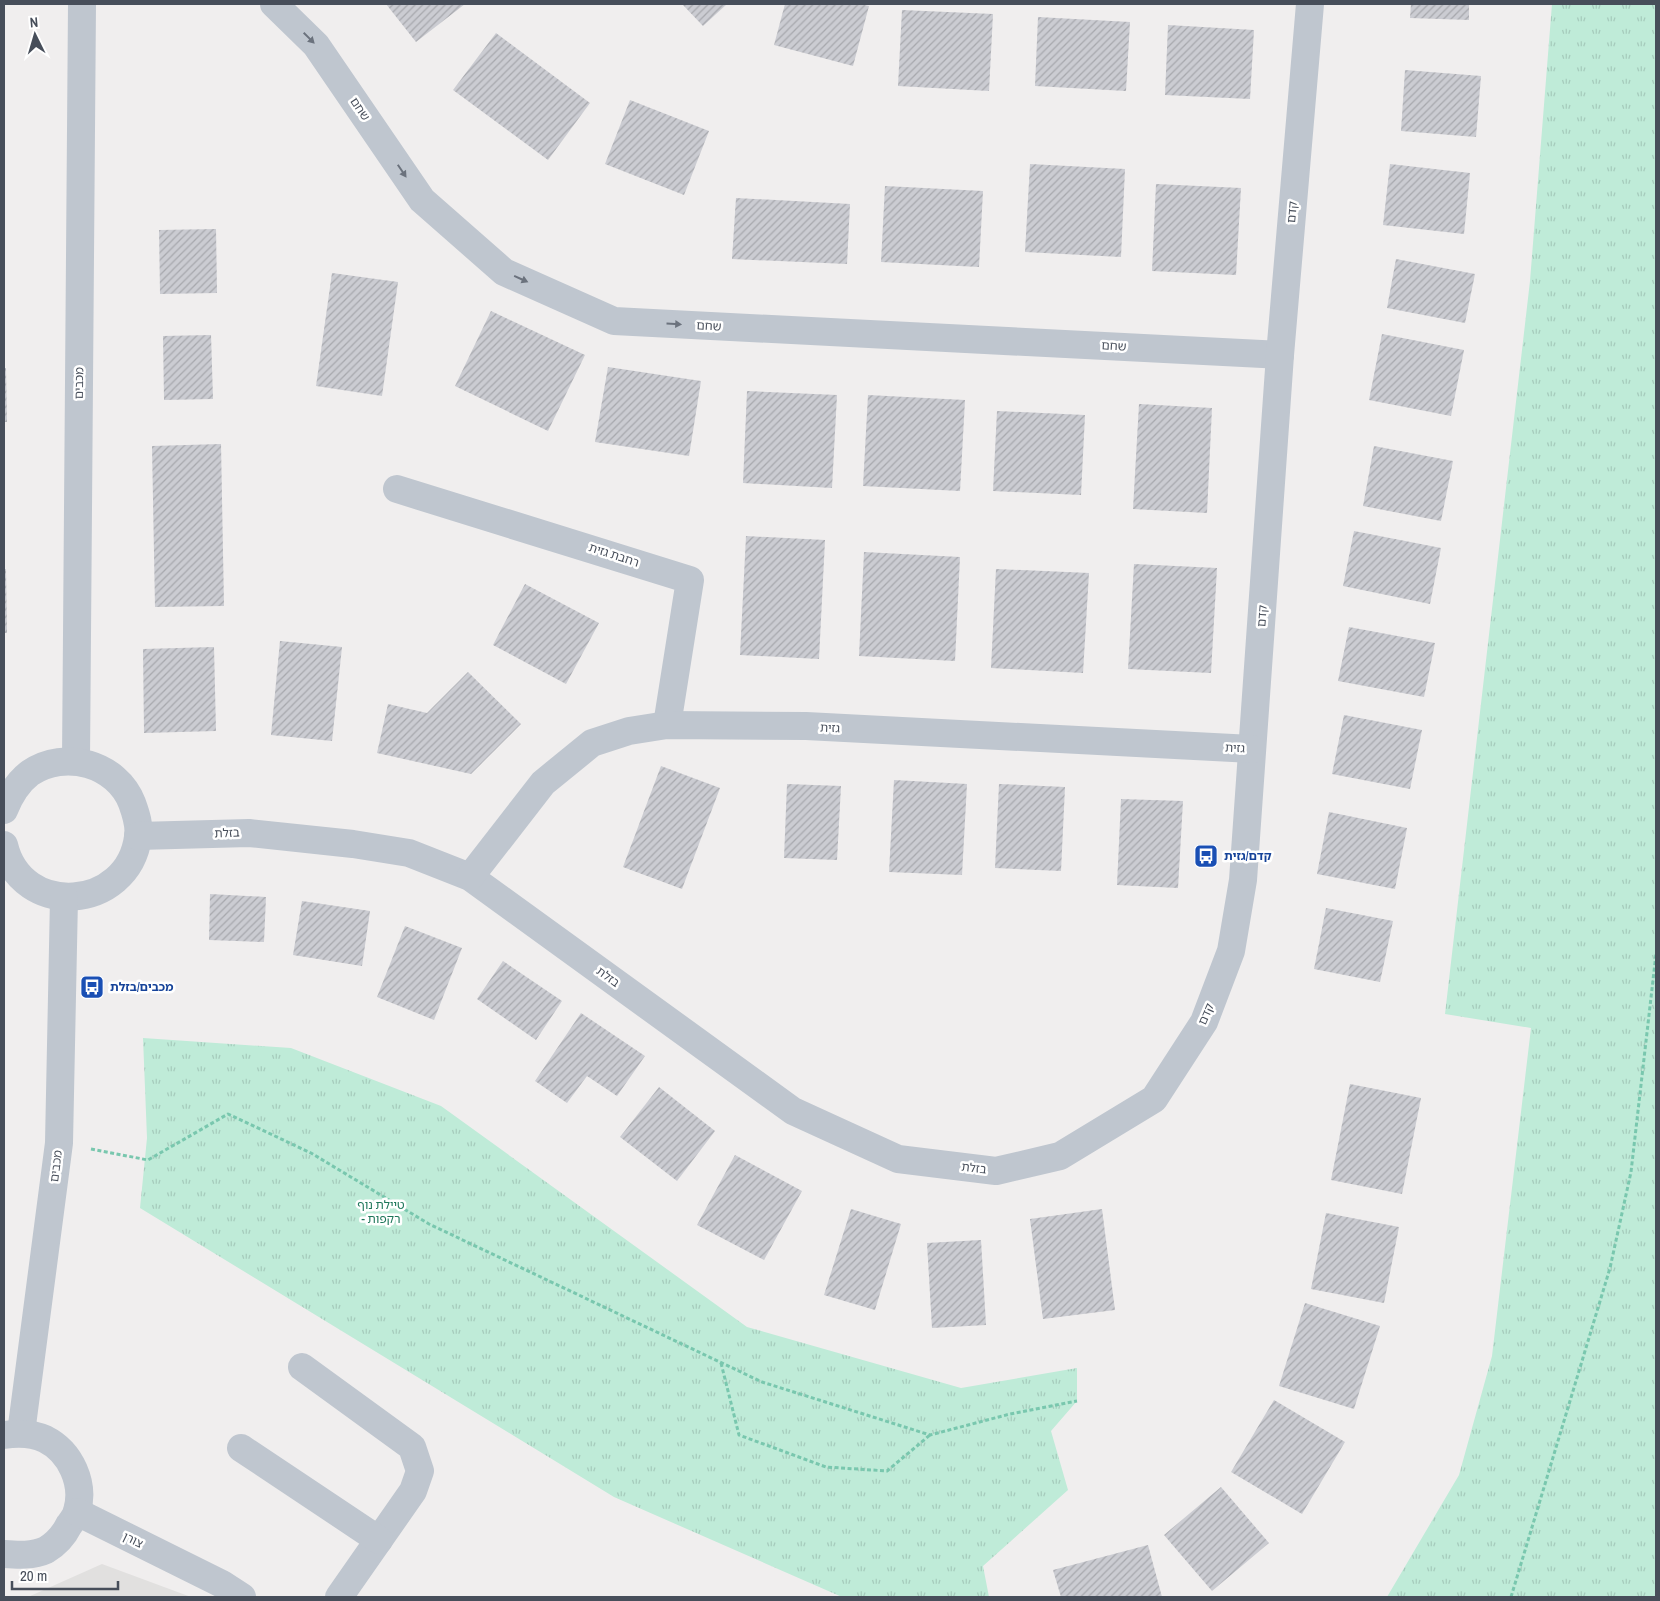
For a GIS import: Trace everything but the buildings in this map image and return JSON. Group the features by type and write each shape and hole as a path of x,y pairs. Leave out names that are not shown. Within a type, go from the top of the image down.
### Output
{"street":[{"name":"מכבים","path":"76,761 82,4"},
{"name":"שחם","path":"274,4 316,45 422,200 504,272 614,321 1280,355"},
{"name":"קדם","path":"1060,1156 1154,1099 1204,1022 1231,951 1243,880 1280,355 1310,4"},
{"name":"רחבת גזית","path":"397,488 690,580 667,725"},
{"name":"גזית","path":"470,877 543,783 592,743 629,731 667,725 806,726 1252,748"},
{"path":"4,810 14,789 31,773 52,763 76,761 97,766 115,777 132,801 137,815 138,836 130,862 113,882 90,895 64,898 40,891 20,876 6,856 4,845"},
{"name":"בזלת","path":"138,836 249,833 353,844 409,853 470,877 793,1111 898,1160 996,1171 1060,1156"},
{"name":"מכבים","path":"12,1434 59,1143 64,898"},
{"path":"302,1367 412,1447 420,1471 413,1491 339,1597"},
{"path":"4,1554 26,1555 45,1550 63,1536 77,1512 80,1490 74,1469 62,1451 45,1439 12,1434"},
{"path":"241,1448 379,1540"},
{"name":"צורן","path":"77,1512 222,1584 242,1597"}],"path":[{"path":"1512,1597 1610,1268 1631,1172 1656,954"},
{"path":"59,1143 148,1160 228,1114 311,1153 429,1224 762,1382 930,1435"},
{"path":"721,1362 739,1435 826,1467 887,1472 930,1435 1010,1414 1076,1401"}],"shaded area":[{"path":"102,1564 191,1597 28,1597"}],"green space":[{"path":"1552,4 1656,4 1656,1597 1387,1597 1459,1475 1492,1356 1531,1028 1445,1014 1530,281"},
{"name":"טיילת נוף - רקפות","path":"143,1038 291,1048 441,1106 747,1327 961,1388 1077,1368 1077,1401 1051,1431 1068,1490 983,1566 989,1597 842,1597 614,1497 140,1208 147,1138"}],"place":[{"name":"קדם/גזית","path":"1206,856"},
{"name":"מכבים/בזלת","path":"92,987"}]}
